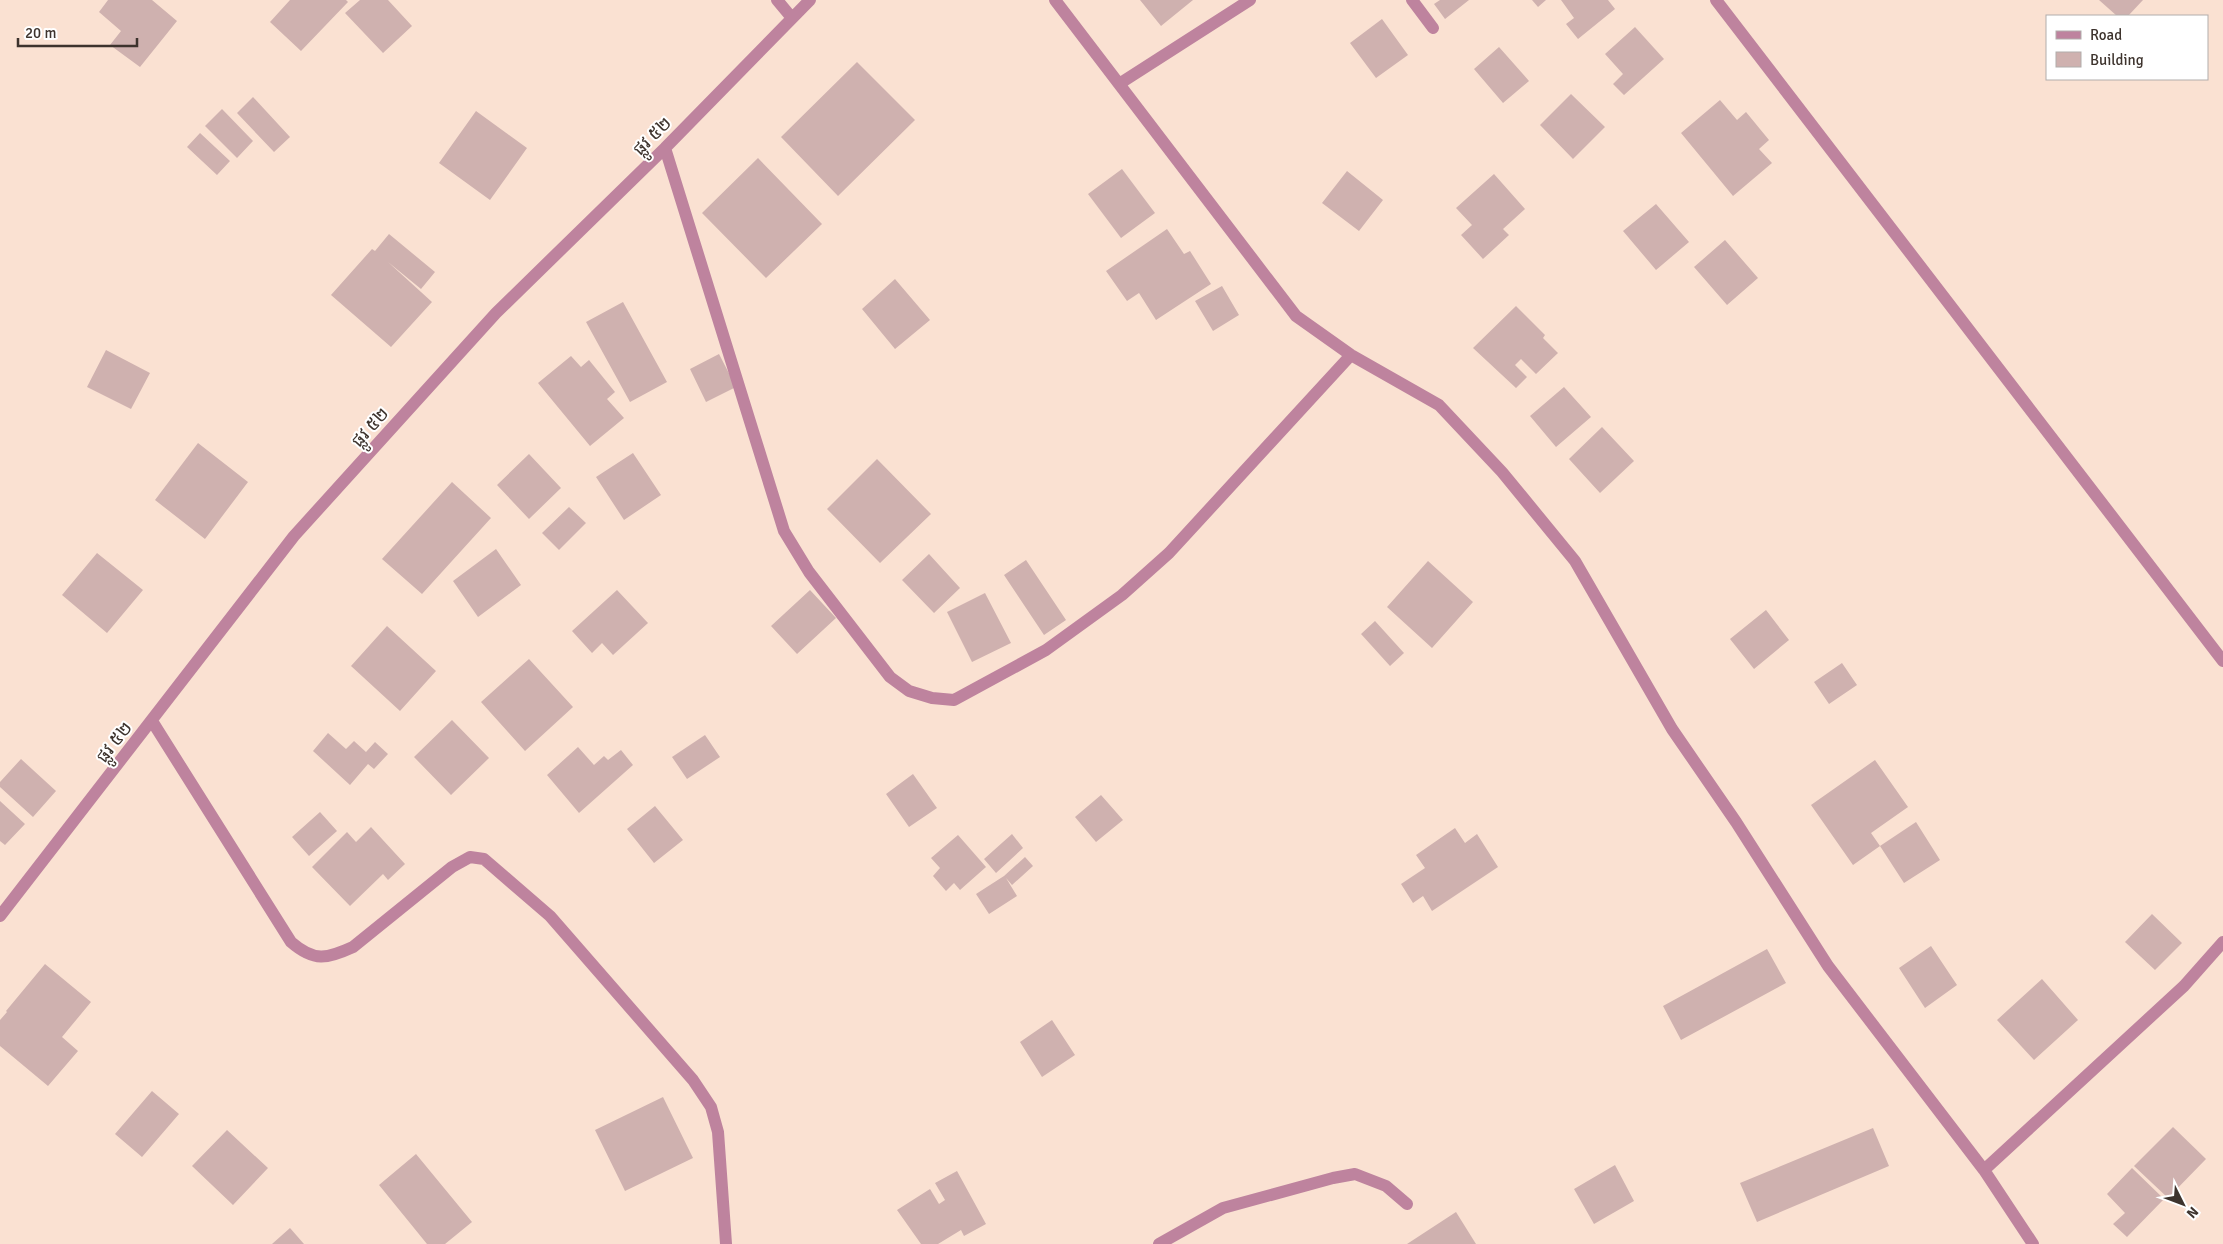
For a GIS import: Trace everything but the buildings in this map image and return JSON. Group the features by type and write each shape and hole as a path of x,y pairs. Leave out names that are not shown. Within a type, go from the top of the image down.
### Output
{"street":[{"path":"777,0 792,18"},
{"name":"ផ្លូវ ៥២","path":"0,916 294,536 496,313 665,148 810,0"},
{"path":"1056,0 1296,316 1351,355 1440,404 1502,472 1574,562 1672,729 1736,822 1828,966 1984,1170 2032,1244"},
{"path":"1119,84 1250,0"},
{"path":"1412,0 1433,28"},
{"path":"1716,0 2223,661"},
{"path":"665,148 784,531 809,572 890,677 908,691 932,698 954,700 1046,650 1122,595 1169,553 1351,355"},
{"path":"152,721 291,942 303,952 320,958 336,955 353,947 452,867 470,857 484,859 543,910 693,1080 711,1106 718,1132 726,1244"},
{"path":"1984,1170 2184,986 2223,942"},
{"path":"1159,1244 1223,1208 1333,1178 1355,1174 1386,1186 1407,1204"}]}
